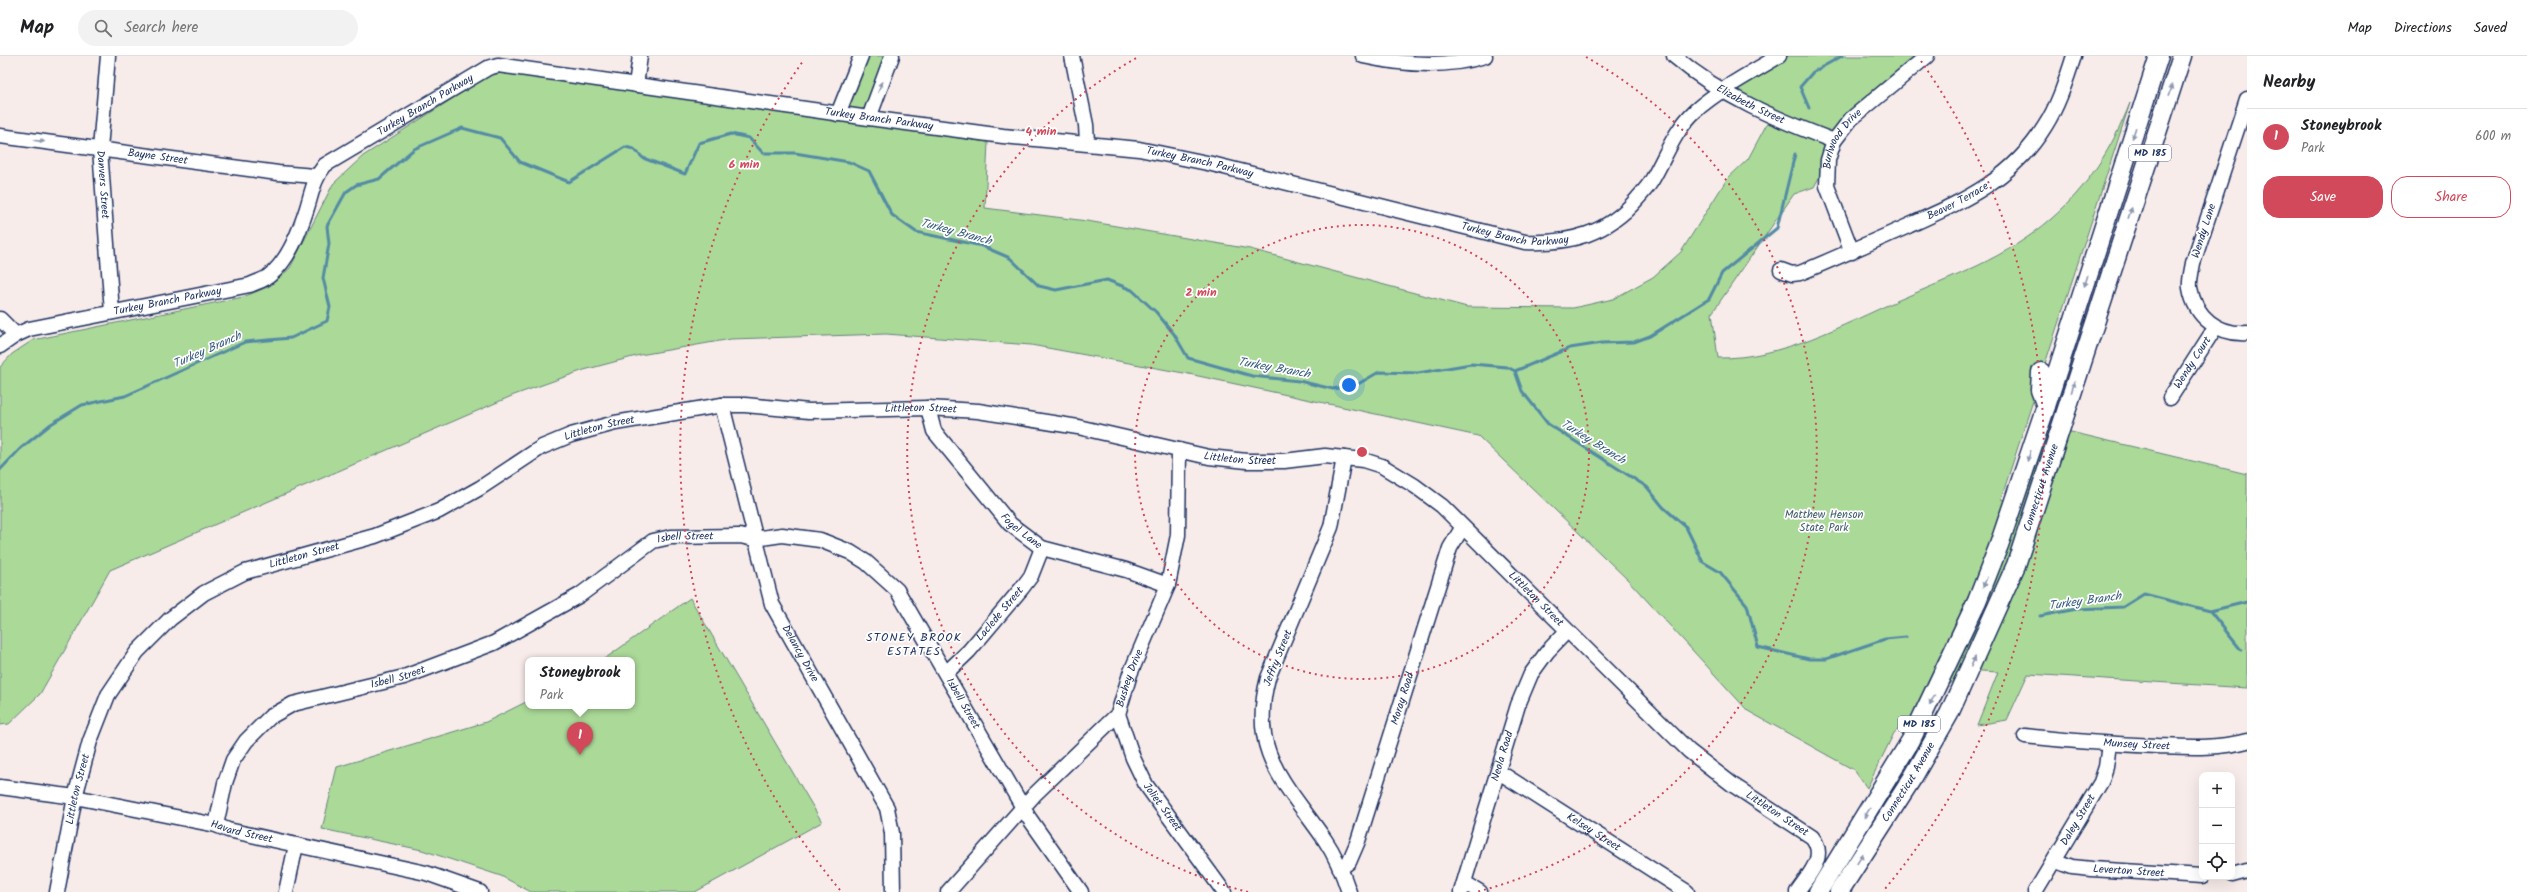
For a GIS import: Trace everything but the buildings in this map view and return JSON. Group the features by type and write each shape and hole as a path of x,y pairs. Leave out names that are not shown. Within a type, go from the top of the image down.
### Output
{"main road":[{"name":"Connecticut Avenue","path":"1818,892 1914,734 1974,608 1999,545 2159,56"},
{"name":"Connecticut Avenue","path":"1839,892 1913,777 1949,714 1999,608 2023,550 2092,328 2182,56"},
{"path":"2073,322 2092,328"},
{"path":"2041,372 2040,390 2043,413"}],"street":[{"name":"Danvers Street","path":"108,56 100,149 112,312"},
{"path":"636,85 640,56"},
{"path":"838,114 860,56"},
{"path":"870,118 892,56"},
{"path":"1072,56 1086,125 1086,142"},
{"path":"1363,56 1392,63 1431,64 1480,57"},
{"name":"Elizabeth Street","path":"1674,56 1722,92 1771,116 1834,141"},
{"name":"Turkey Branch Parkway","path":"0,346 16,334 29,329 250,285 269,276 283,262 289,250 306,210 316,176 324,165 340,154 488,68 510,61 636,85 838,114 1003,136 1086,142 1140,149 1212,164 1526,242 1551,243 1573,240 1596,232 1615,220 1651,181 1679,130 1696,111 1722,92 1779,56"},
{"name":"Burlwood Drive","path":"1852,252 1827,186 1828,160 1834,141 1851,119 1927,56"},
{"name":"Beaver Terrace","path":"1781,270 1792,274 1800,273 1852,252 1972,197 2003,175 2020,159 2045,127 2059,100 2074,56"},
{"name":"Wendy Lane","path":"2215,328 2203,316 2194,301 2190,286 2193,263 2247,99"},
{"name":"Bayne Street","path":"0,136 278,173 316,176"},
{"path":"0,319 16,334"},
{"path":"2215,328 2234,333 2247,334"},
{"name":"Wendy Court","path":"2170,398 2215,328"},
{"name":"Littleton Street","path":"56,892 75,798 90,742 108,695 137,652 170,619 204,593 245,572 375,536 439,511 480,488 542,447 571,434 615,423 722,405 745,404 809,411 928,408 1034,419 1209,457 1247,461 1284,461 1325,456 1344,458 1382,466 1416,486 1442,506 1566,632 1689,751 1733,785 1812,837 1818,849 1818,860 1797,892"},
{"name":"Delancy Drive","path":"722,405 754,539 772,604 887,808 892,833 894,892"},
{"name":"Fogel Lane","path":"928,408 934,431 985,495 1010,524 1042,548 1126,570 1168,585"},
{"name":"Bushey Drive","path":"948,892 1024,807 1118,714 1130,674 1168,585 1178,536 1179,450"},
{"name":"Jeffry Street","path":"1344,458 1331,527 1268,678 1264,694 1263,722 1264,738 1271,763 1286,787 1325,841 1341,868 1349,892"},
{"name":"Moray Road","path":"1341,868 1349,862 1358,841 1450,548 1462,528"},
{"name":"Isbell Street","path":"216,825 225,783 234,760 246,741 270,717 293,704 404,677 494,643 580,595 640,549 653,541 683,536 740,536 754,539 782,535 820,540 850,552 866,562 897,590 1024,807 1028,818 1081,892"},
{"name":"Laclede Street","path":"946,672 969,652 1022,588 1030,576 1042,548"},
{"name":"Neola Road","path":"1463,887 1499,772 1518,704 1531,674 1547,652 1566,632"},
{"name":"Joliet Street","path":"1118,714 1133,758 1146,785 1224,892"},
{"name":"Munsey Street","path":"2025,736 2109,744 2208,748 2226,747 2247,741"},
{"name":"Daley Street","path":"2035,892 2056,860 2101,782 2106,767 2109,744"},
{"name":"Kelsey Street","path":"1499,772 1687,892"},
{"name":"Havard Street","path":"0,787 75,798 216,825 228,830 426,873 480,892"},
{"path":"286,892 296,845"},
{"name":"Leverton Street","path":"2056,860 2072,867 2199,876"},
{"path":"2235,874 2247,871"},
{"path":"1463,887 1480,892"}],"green space":[{"path":"866,56 887,56 867,105 859,113 848,106"},
{"name":"Matthew Henson State Park","path":"1779,56 1927,56 1851,119 1814,187 1794,194 1712,313 1718,358 1742,357 1765,353 1811,339 1959,275 2016,245 2051,219 2076,194 2098,166 2107,151 2116,135 2130,103 2001,499 2020,505 2046,426 2247,474 2247,688 2028,674 2007,720 1977,725 1998,672 1965,670 1894,733 1867,788 1854,770 1748,711 1629,581 1478,436 1189,374 1031,345 886,334 731,339 640,355 584,370 514,395 110,570 40,694 9,724 0,725 0,367 12,354 33,340 243,297 270,286 290,268 333,184 363,156 494,72 988,142 985,208 1087,221 1250,249 1467,307 1573,308 1613,299 1653,277 1681,252 1727,179 1748,159 1771,116 1722,92"},
{"path":"690,598 822,822 695,892 531,892 501,876 422,850 322,829 337,767 486,722 525,702 525,709 635,709 635,657 607,657"}],"waterway":[{"path":"1809,108 1800,87 1813,72 1842,56"},
{"name":"Turkey Branch","path":"0,470 20,449 51,424 82,405 125,396 245,342 291,338 327,321 330,307 323,278 329,244 327,226 346,192 356,185 379,179 414,149 462,128 500,138 520,162 569,182 625,147 634,149 643,158 685,174 699,143 731,134 749,138 763,153 795,153 849,162 869,171 892,215 916,232 982,246 1010,258 1039,286 1056,290 1107,280 1132,290 1156,312 1174,334 1188,358 1252,376 1299,381 1333,389 1358,384 1379,372 1418,373 1471,364 1507,367 1515,371 1522,391 1548,424 1647,487 1663,507 1686,527 1703,562 1720,572 1747,605 1758,647 1809,659 1826,659 1885,639 1906,637"},
{"path":"1515,371 1570,348 1602,343 1634,342 1650,336 1709,299 1722,273 1777,228 1795,154"},
{"name":"Turkey Branch","path":"2040,616 2077,609 2123,607 2144,594 2210,611 2247,602"},
{"path":"2210,611 2241,650"}],"place":[{"name":"Stoneybrook","path":"580,755"}],"district":[{"name":"STONEY BROOK ESTATES","path":"914,644"}]}
